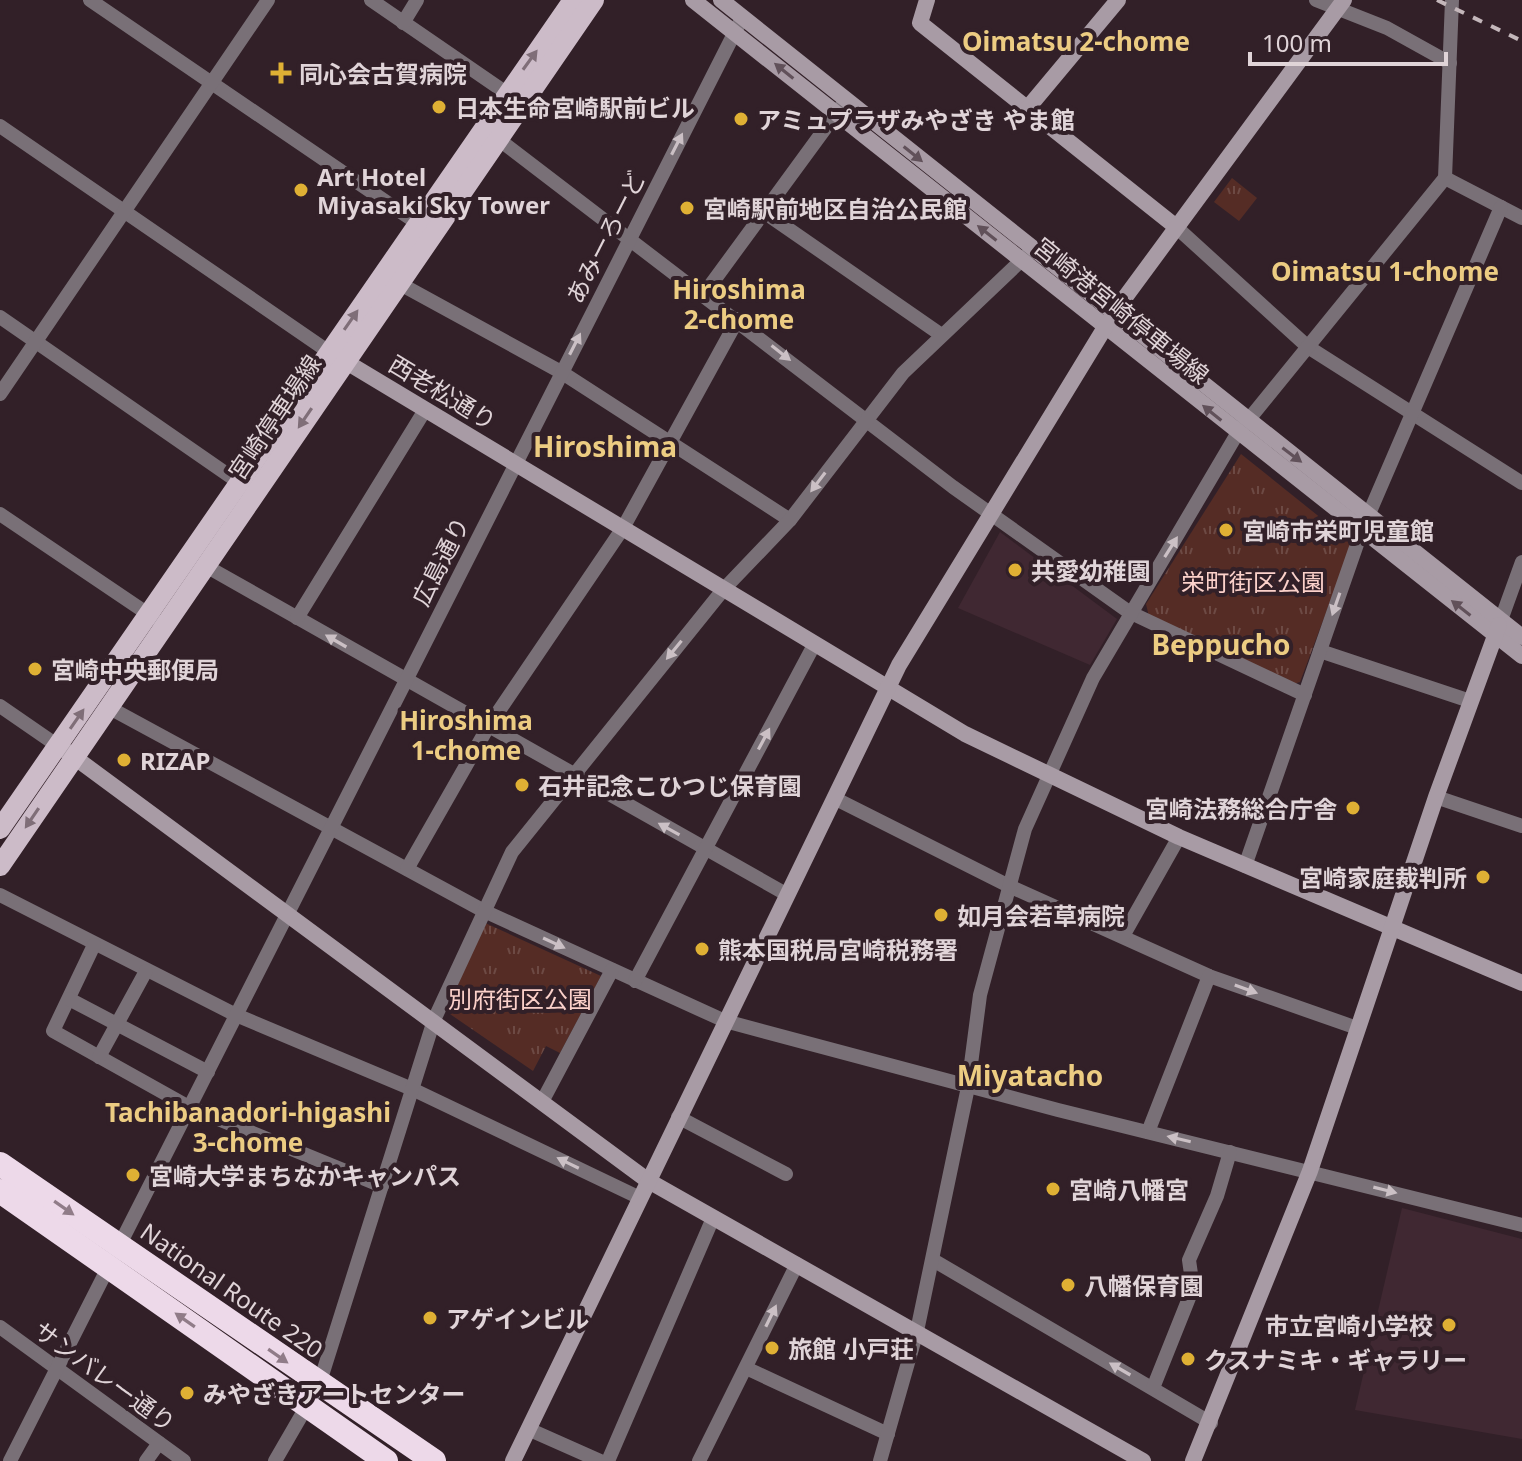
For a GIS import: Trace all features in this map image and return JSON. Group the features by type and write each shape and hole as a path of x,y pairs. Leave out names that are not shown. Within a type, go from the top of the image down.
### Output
{"highway":[{"name":"National Route 220","path":"0,1164 114,1256 314,1395 434,1461"},
{"name":"National Route 220","path":"0,1191 114,1256"},
{"name":"National Route 220","path":"314,1395 386,1461"}],"main road":[{"name":"宮崎停車場線","path":"0,866 66,751 514,99 573,0"},
{"name":"宮崎停車場線","path":"514,99 594,0"},
{"name":"宮崎停車場線","path":"0,829 108,707 157,620 204,565 246,488"}],"street":[{"path":"90,0 425,228"},
{"path":"0,394 268,0"},
{"path":"371,0 514,99"},
{"path":"403,23 417,0"},
{"name":"宮崎港宮崎停車場線","path":"693,0 739,24 1027,255 1104,327 1242,427 1369,513 1498,628 1522,656"},
{"name":"宮崎港宮崎停車場線","path":"721,0 739,24"},
{"path":"927,0 920,23 1175,226 1308,347 1522,483"},
{"path":"1027,109 1118,0"},
{"path":"1316,0 1341,4 1450,63"},
{"path":"880,1461 917,1331 968,1087 980,995 1025,829 1093,678 1129,612 1242,427 1445,178 1452,0"},
{"path":"513,1461 886,689 1104,327 1175,226 1341,4"},
{"name":"あみーろーど","path":"515,463 739,24"},
{"path":"704,294 841,107"},
{"path":"0,126 337,356"},
{"path":"491,133 865,419 1129,612 1305,695"},
{"path":"1445,178 1522,218"},
{"path":"1245,866 1362,530 1501,207"},
{"path":"764,212 940,334"},
{"path":"275,1461 314,1395 434,1020 512,852 723,590 790,520 865,419 940,334 1027,255"},
{"name":"宮崎港宮崎停車場線","path":"1027,255 1115,311 1242,427 1362,530 1498,628 1522,637"},
{"path":"391,277 561,372 790,520"},
{"path":"0,317 246,488"},
{"path":"407,869 488,727 623,528 738,319"},
{"name":"西老松通り","path":"337,356 886,689 1048,775 1245,866 1522,983"},
{"path":"297,618 425,410"},
{"name":"広島通り","path":"9,1458 58,1369 515,463"},
{"path":"0,514 157,620"},
{"path":"1193,1461 1211,1423 1310,1171 1436,797 1522,562"},
{"path":"204,565 786,894"},
{"path":"635,981 814,645"},
{"path":"1320,651 1470,701"},
{"path":"0,706 434,1020 647,1180 1143,1461"},
{"path":"108,707 484,911 725,1021 968,1087 1522,1225"},
{"path":"1436,797 1522,826"},
{"path":"834,798 1009,886 1209,976 1357,1028"},
{"path":"1123,936 1179,837"},
{"path":"0,895 236,1015 412,1089 638,1197"},
{"path":"94,945 53,1031 189,1107 382,1186"},
{"path":"543,1100 612,970"},
{"path":"99,1057 146,971"},
{"path":"1148,1132 1209,976"},
{"path":"69,999 208,1072"},
{"path":"678,1117 786,1174"},
{"path":"1153,1388 1193,1288 1189,1260 1217,1196 1230,1152"},
{"path":"608,1461 713,1218"},
{"path":"933,1260 1211,1423"},
{"path":"699,1461 797,1264"},
{"name":"サンバレー通り","path":"0,1327 184,1461"},
{"path":"746,1368 888,1434"},
{"path":"528,1429 600,1461"},
{"path":"146,1461 159,1443"}],"shaded area":[{"name":"共愛幼稚園","path":"1000,532 1117,619 1090,665 958,608"},
{"name":"市立宮崎小学校","path":"1402,1208 1522,1239 1522,1439 1355,1410"}],"green space":[{"path":"1232,178 1257,198 1239,221 1214,202"},
{"name":"栄町街区公園","path":"1241,454 1352,543 1300,682 1293,684 1150,621 1146,604"},
{"name":"別府街区公園","path":"483,922 601,976 560,1053 546,1046 533,1071 447,1012"}],"railway":[{"path":"1437,0 1522,41"}],"place":[{"name":"同心会古賀病院","path":"281,73"},
{"name":"日本生命宮崎駅前ビル","path":"439,107"},
{"name":"アミュプラザみやざき やま館","path":"741,119"},
{"name":"Art Hotel Miyasaki Sky Tower","path":"301,190"},
{"name":"宮崎駅前地区自治公民館","path":"687,208"},
{"name":"宮崎市栄町児童館","path":"1226,530"},
{"name":"共愛幼稚園","path":"1015,570"},
{"name":"宮崎中央郵便局","path":"35,669"},
{"name":"RIZAP","path":"124,760"},
{"name":"石井記念こひつじ保育園","path":"522,785"},
{"name":"宮崎法務総合庁舎","path":"1353,808"},
{"name":"宮崎家庭裁判所","path":"1483,877"},
{"name":"如月会若草病院","path":"941,915"},
{"name":"熊本国税局宮崎税務署","path":"702,949"},
{"name":"宮崎大学まちなかキャンパス","path":"133,1175"},
{"name":"宮崎八幡宮","path":"1053,1189"},
{"name":"八幡保育園","path":"1068,1285"},
{"name":"アゲインビル","path":"430,1318"},
{"name":"市立宮崎小学校","path":"1449,1325"},
{"name":"旅館 小戸荘","path":"772,1348"},
{"name":"クスナミキ・ギャラリー","path":"1188,1359"},
{"name":"みやざきアートセンター","path":"187,1393"}],"district":[{"name":"Oimatsu 2-chome","path":"1076,41"},
{"name":"Oimatsu 1-chome","path":"1385,271"},
{"name":"Hiroshima 2-chome","path":"739,304"},
{"name":"Hiroshima","path":"605,446"},
{"name":"Beppucho","path":"1221,644"},
{"name":"Hiroshima 1-chome","path":"466,735"},
{"name":"Miyatacho","path":"1030,1075"},
{"name":"Tachibanadori-higashi 3-chome","path":"248,1127"}]}
